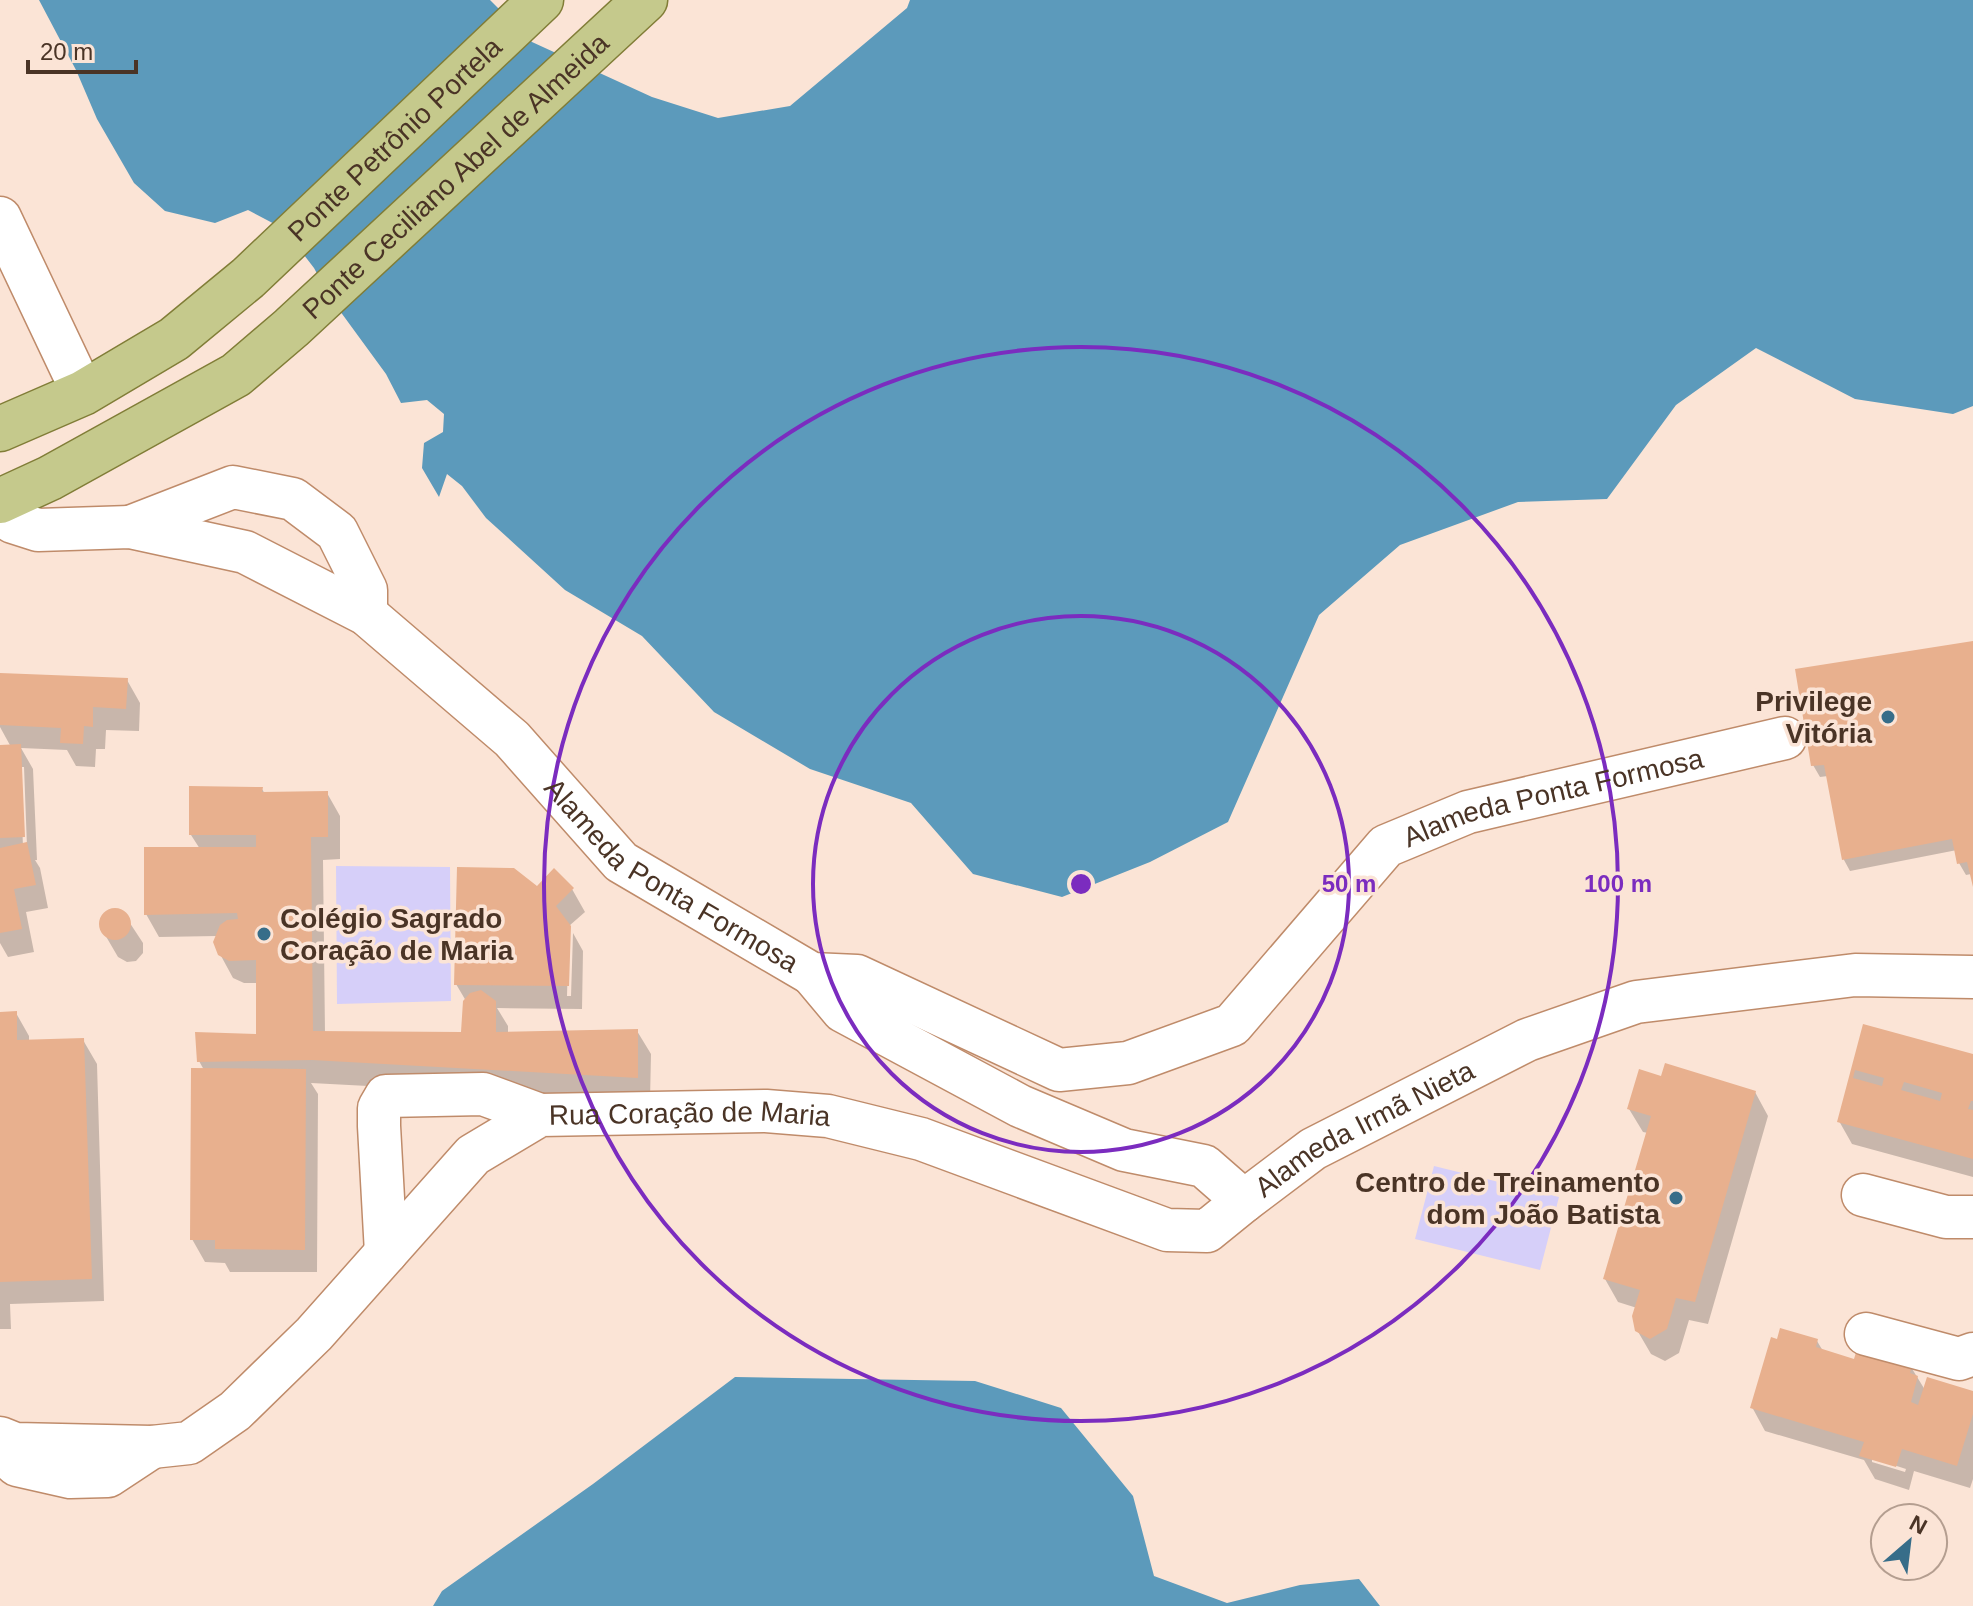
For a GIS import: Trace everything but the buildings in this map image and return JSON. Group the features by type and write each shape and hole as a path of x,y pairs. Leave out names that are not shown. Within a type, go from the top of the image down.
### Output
{"main road":[{"name":"Ponte Petrônio Portela","path":"0,429 83,393 174,339 248,278 541,0"},
{"name":"Ponte Ceciliano Abel de Almeida","path":"0,501 50,478 236,375 291,328 633,11"}],"street":[{"path":"0,218 83,393"},
{"path":"130,527 233,487 293,499 337,532 366,590 366,614"},
{"name":"Alameda Ponta Formosa","path":"0,514 13,522 46,531 130,527 245,552 366,614 512,739 621,862 812,974 857,976 1059,1070 1128,1063 1232,1025 1386,846 1468,812 1785,738"},
{"name":"Alameda Irmã Nieta","path":"812,974 843,1011 1020,1106 1124,1150 1204,1166 1244,1201 1313,1149 1527,1040 1636,1002 1855,975 1973,977"},
{"path":"386,1253 379,1126 379,1108 386,1096 483,1094 540,1115"},
{"name":"Rua Coração de Maria","path":"0,1438 15,1444 152,1447 189,1443 235,1411 314,1334 473,1155 540,1115 766,1111 828,1116 921,1139 1167,1230 1207,1231 1244,1201"},
{"path":"1863,1195 1946,1217 1973,1217"},
{"path":"1866,1334 1959,1359 1973,1354"},
{"path":"0,1451 17,1465 70,1477 108,1476 152,1447"}],"shaded area":[{"path":"336,866 450,867 451,1001 337,1004"},
{"path":"1434,1166 1559,1197 1540,1270 1415,1239"}],"water":[{"path":"39,0 490,0 532,42 652,97 718,118 790,106 907,8 910,0 1973,0 1973,406 1953,414 1855,399 1756,348 1676,405 1607,499 1518,502 1400,545 1319,615 1228,822 1150,862 1062,897 973,874 911,803 810,769 714,712 642,636 565,590 486,518 462,486 447,474 439,497 422,468 424,443 443,432 444,414 427,400 401,403 386,374 284,229 248,210 215,223 165,211 134,183 97,119 76,70"},
{"path":"735,1377 975,1381 1061,1408 1133,1496 1154,1576 1227,1603 1300,1585 1359,1579 1380,1606 433,1606 442,1591 593,1484"}],"place":[{"name":"Privilege Vitória","path":"1888,717"},
{"name":"Colégio Sagrado Coração de Maria","path":"264,934"},
{"name":"Centro de Treinamento dom João Batista","path":"1676,1198"}]}
